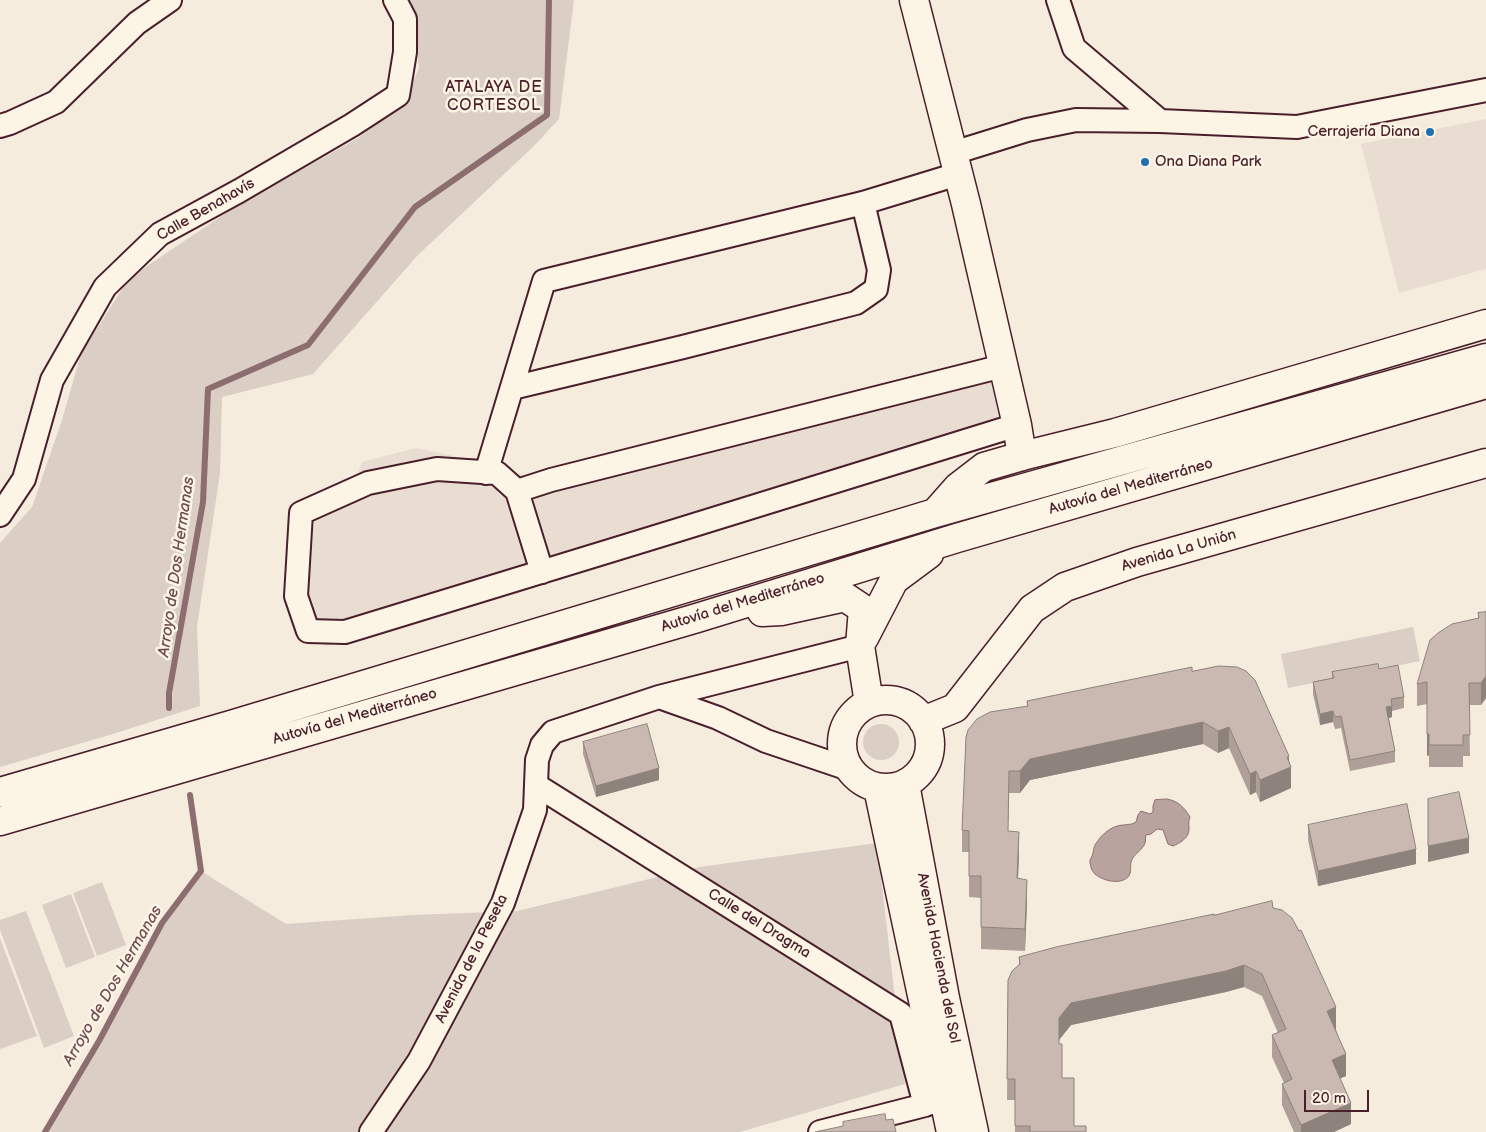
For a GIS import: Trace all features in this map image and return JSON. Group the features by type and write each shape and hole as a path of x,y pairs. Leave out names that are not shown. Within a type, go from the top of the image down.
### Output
{"main road":[{"path":"914,0 956,164 1017,425 1022,456"},
{"path":"935,514 958,487 984,468 1022,456 1116,433 1486,324"},
{"name":"Autovía del Mediterráneo","path":"0,792 231,725 935,514 1486,358"},
{"name":"Autovía del Mediterráneo","path":"0,821 697,618 957,538 1486,384"},
{"name":"Avenida La Unión","path":"923,721 955,708 1032,609 1065,587 1137,562 1486,463"},
{"path":"860,646 894,580 923,558 957,538"},
{"path":"697,618 781,611 845,597 863,609 860,646 869,703"},
{"path":"882,700 894,701 905,704 915,711 923,721 928,732 930,744 928,756 923,768 905,784 892,788 878,788 857,778 849,769 843,757 841,744 843,732 849,720 858,710 869,703 882,700"},
{"name":"Avenida Hacienda del Sol","path":"905,784 945,998 974,1132"},
{"name":"Avenida Hacienda del Sol","path":"878,788 935,1101 951,1132"}],"street":[{"path":"0,126 56,102 137,24 170,0"},
{"name":"Calle Benahavís","path":"0,515 24,479 52,380 105,287 160,234 320,144 398,95 405,52 405,19 395,0"},
{"path":"1058,0 1074,48 1160,121"},
{"path":"486,472 544,281 863,203 956,164 1026,130 1076,120 1160,121 1296,127 1486,90"},
{"path":"512,388 856,303 876,289 878,270 863,203"},
{"path":"517,491 551,480 1003,366"},
{"path":"542,572 517,491 497,473 436,468 368,483 301,514 296,596 308,631 345,632 542,572 1017,425"},
{"name":"Avenida de la Peseta","path":"371,1132 419,1061 503,903 535,810 538,760 542,745 553,732 658,697 860,646"},
{"path":"658,697 718,718 766,740 849,769"},
{"name":"Calle del Dragma","path":"536,785 901,1014 935,1101"},
{"path":"820,1132 935,1101"}],"shaded area":[{"path":"402,0 574,0 559,119 534,146 418,255 313,374 222,397 220,473 197,627 200,706 0,767 0,543 32,507 61,423 81,354 129,278 229,211 358,138 405,100 419,68 414,24"},
{"path":"1486,119 1486,269 1399,293 1361,144"},
{"path":"990,365 1004,415 965,454 327,646 294,634 285,604 291,525 313,495 355,481 362,462 416,448 477,461 534,478"},
{"path":"1413,627 1420,661 1288,688 1281,654"},
{"path":"881,724 888,725 894,729 898,735 898,749 894,755 888,759 881,760 874,759 868,755 864,749 863,742 864,735 868,729 874,725"},
{"path":"1167,799 1180,805 1190,817 1189,832 1186,838 1173,846 1168,844 1163,830 1157,829 1151,834 1146,835 1144,845 1132,859 1128,877 1121,881 1112,881 1102,879 1095,874 1090,860 1095,844 1102,836 1116,826 1136,822 1141,811 1150,814 1153,812 1155,800"},
{"path":"877,843 905,1084 740,1132 45,1132 99,1041 162,923 201,871 286,924 413,915 517,911 699,867"},
{"path":"102,882 126,945 97,956 73,893"},
{"path":"71,894 95,957 66,968 42,905"},
{"path":"26,911 74,1036 44,1048 0,930 0,920"},
{"path":"0,938 37,1036 0,1049"}],"building":[{"path":"1486,612 1486,676 1481,683 1469,683 1470,735 1463,735 1463,745 1429,745 1429,734 1427,734 1427,682 1417,684 1430,640 1452,624 1479,618 1478,613"},
{"path":"1378,664 1379,669 1398,665 1404,697 1391,699 1392,706 1386,707 1395,751 1350,760 1341,716 1335,717 1333,711 1320,714 1313,682 1334,678 1332,672"},
{"path":"1219,666 1237,667 1246,671 1255,680 1289,756 1287,757 1291,767 1260,780 1256,771 1250,774 1229,727 1218,731 1203,722 1030,759 1020,771 1009,771 1008,831 1019,832 1017,878 1027,880 1025,929 981,927 981,876 969,876 969,831 962,830 966,737 968,730 977,719 990,712 1028,706 1027,701 1192,667 1192,671"},
{"path":"647,724 659,768 596,786 583,742"},
{"path":"1459,792 1469,838 1428,846 1428,799"},
{"path":"1407,804 1416,849 1318,871 1308,825"},
{"path":"1272,901 1273,908 1282,910 1292,918 1299,931 1301,930 1336,1007 1327,1011 1346,1054 1332,1060 1351,1103 1301,1125 1282,1084 1292,1079 1272,1035 1286,1029 1262,974 1244,965 1226,971 1071,1003 1059,1018 1059,1044 1062,1044 1062,1078 1074,1078 1074,1126 1086,1126 1086,1132 1030,1132 1030,1126 1015,1126 1015,1079 1007,1079 1008,980 1012,971 1020,964 1019,957 1056,947 1214,915"},
{"path":"885,1114 886,1120 893,1119 896,1132 815,1132 843,1126 843,1122"}],"waterway":[{"name":"Arroyo de Dos Hermanas","path":"169,708 169,693 203,502 208,389 308,345 415,207 547,115 549,0"},
{"name":"Arroyo de Dos Hermanas","path":"45,1132 99,1041 162,923 201,871 190,795"}],"place":[{"name":"Cerrajería Diana","path":"1430,132"},
{"name":"Ona Diana Park","path":"1145,162"}],"district":[{"name":"ATALAYA DE CORTESOL","path":"494,97"}]}
